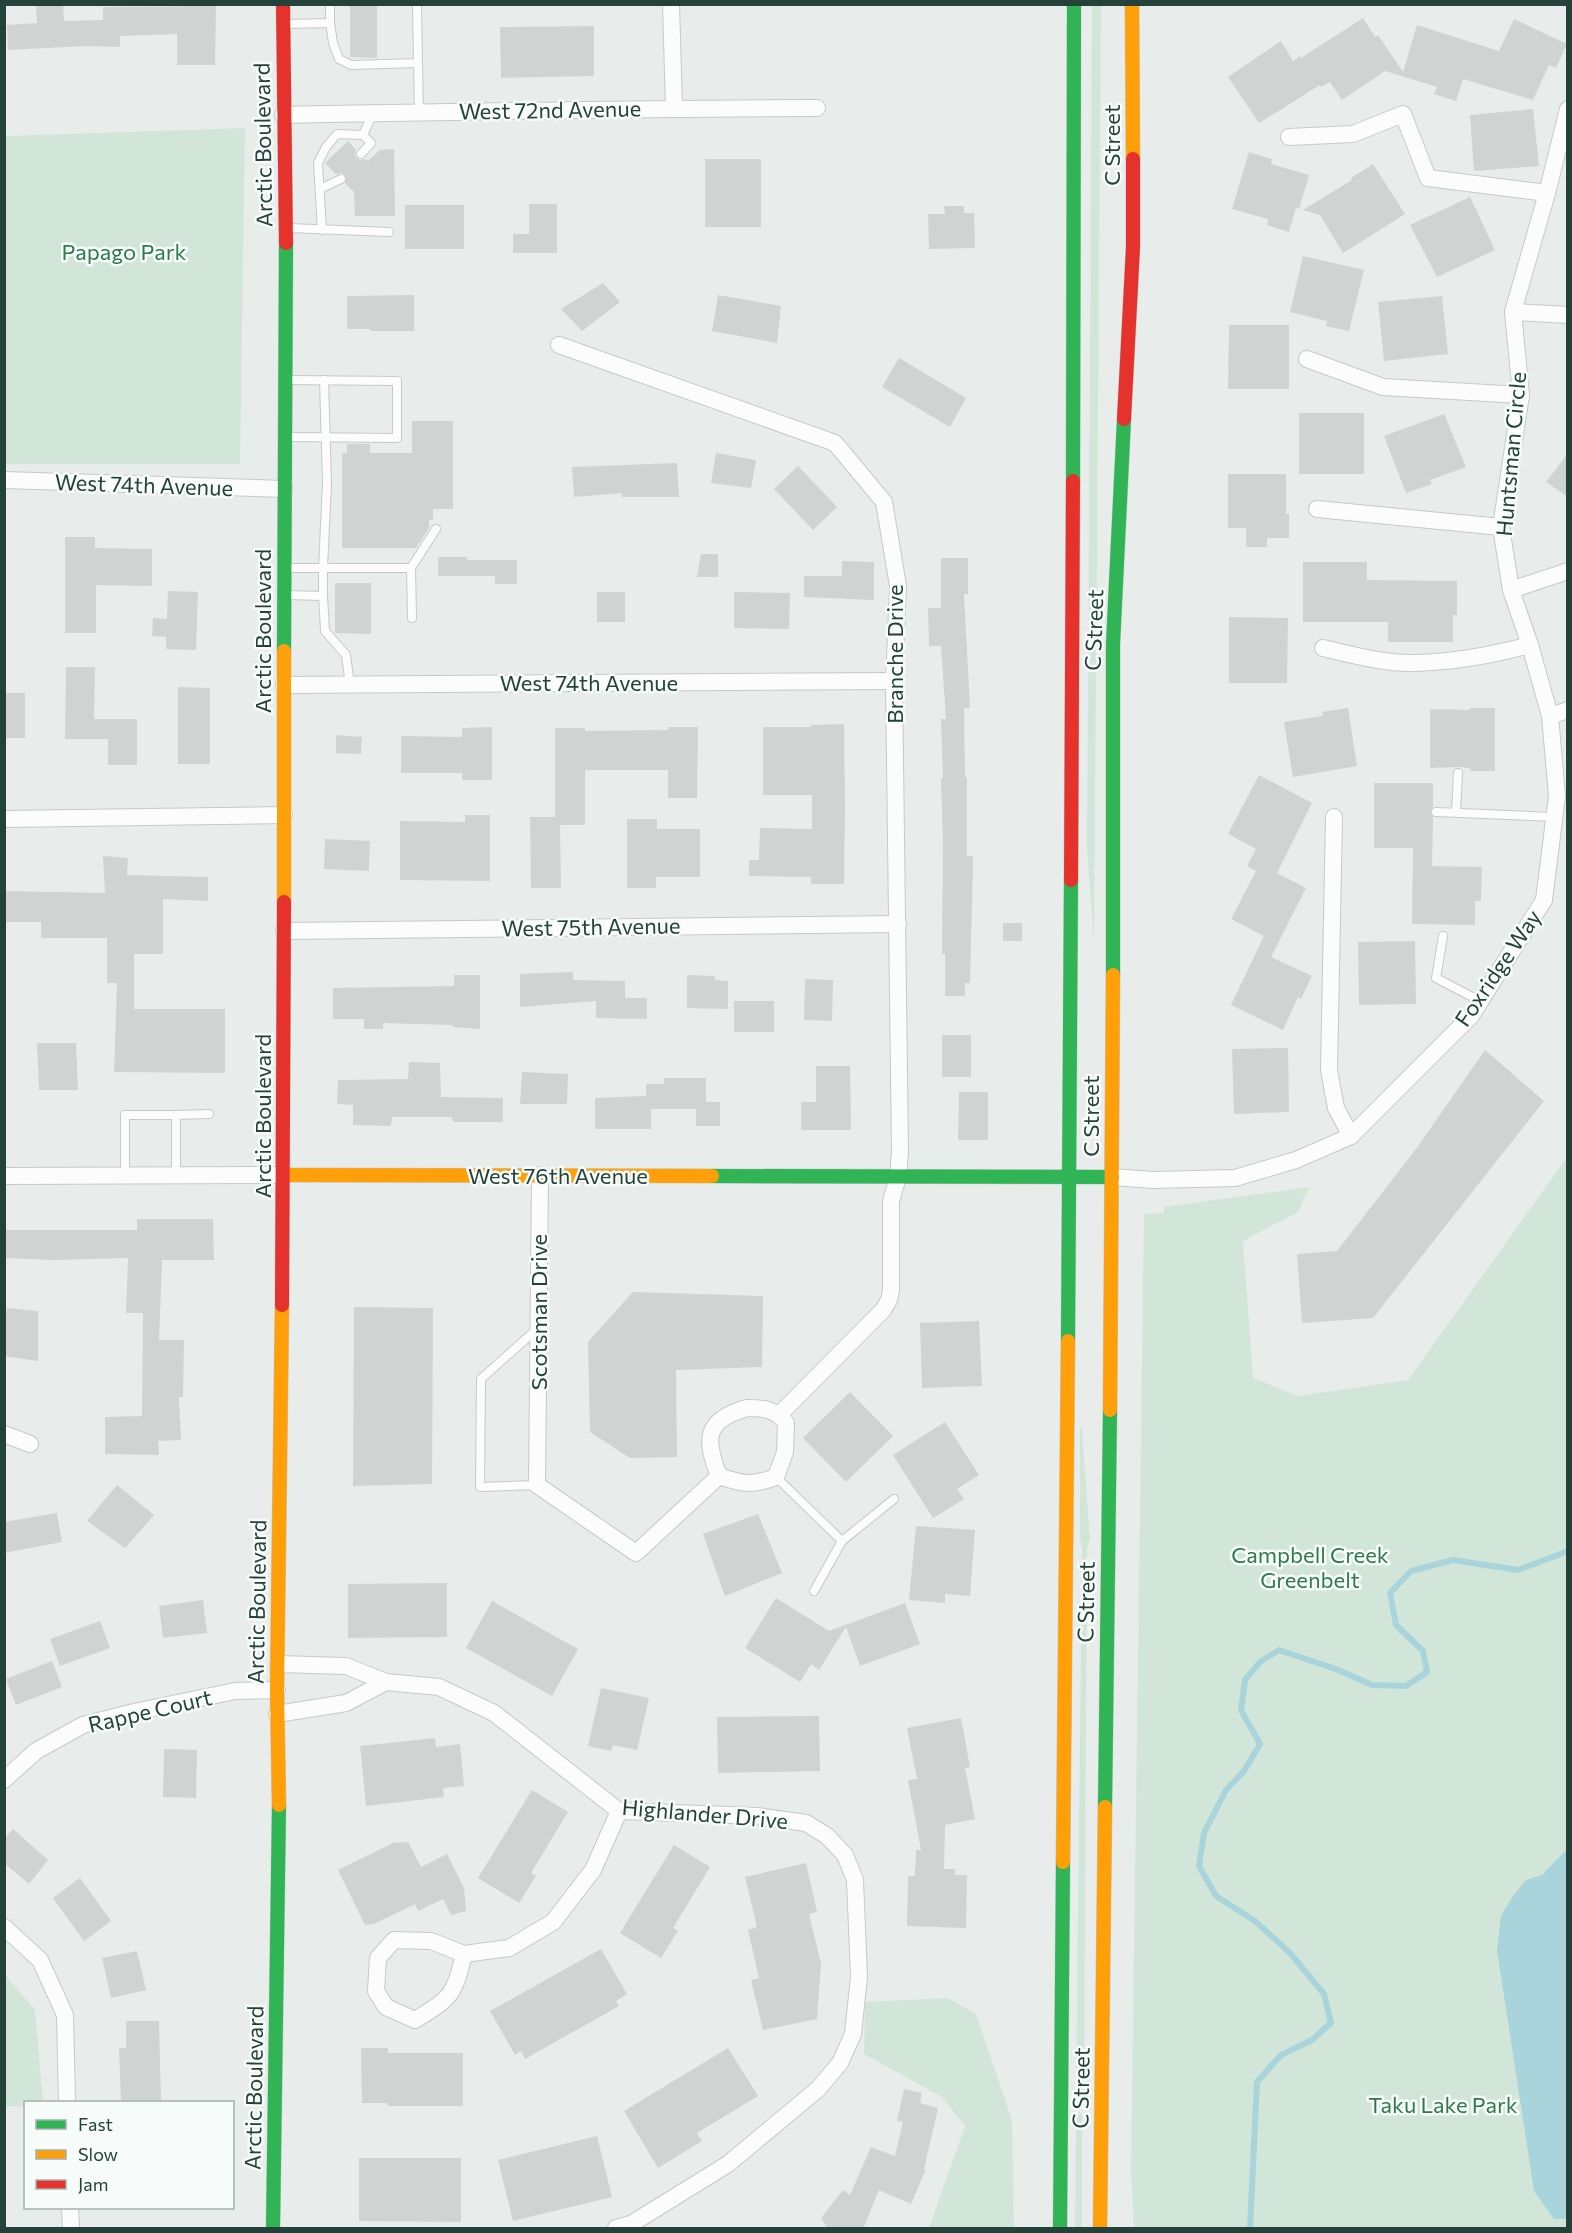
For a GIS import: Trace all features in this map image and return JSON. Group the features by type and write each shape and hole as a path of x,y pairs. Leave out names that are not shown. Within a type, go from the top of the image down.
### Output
{"main road":[{"name":"Arctic Boulevard","path":"273,2229 284,1175 286,227 283,4"},
{"name":"C Street","path":"1060,2229 1069,1176 1074,4"},
{"name":"C Street","path":"1100,2229 1112,1176 1113,644 1133,247 1132,4"},
{"name":"West 76th Avenue","path":"284,1175 1112,1176"}],"street":[{"path":"671,4 674,108"},
{"name":"West 72nd Avenue","path":"283,115 674,108 817,108"},
{"name":"Huntsman Circle","path":"1511,590 1501,527 1521,394 1513,312 1568,109"},
{"path":"1289,136 1353,134 1403,114 1428,178 1547,193"},
{"path":"1513,312 1568,315"},
{"name":"Branche Drive","path":"559,345 836,443 884,502 898,586 894,681 900,1152 898,1176 891,1201 889,1300 884,1310 780,1414"},
{"path":"1307,359 1383,387 1521,394"},
{"name":"West 74th Avenue","path":"4,480 284,489"},
{"path":"1317,509 1501,527"},
{"path":"1511,590 1568,571"},
{"name":"Foxridge Way","path":"1112,1176 1154,1180 1235,1178 1296,1160 1351,1136 1471,1016 1544,900 1557,796 1550,716 1530,645 1511,590"},
{"path":"1323,648 1368,658 1414,663 1499,653 1530,645"},
{"name":"West 74th Avenue","path":"284,685 894,681"},
{"path":"1550,716 1568,710"},
{"path":"4,819 284,815"},
{"path":"1334,817 1329,1070 1336,1108 1351,1136"},
{"name":"West 75th Avenue","path":"284,931 898,924"},
{"name":"West 76th Avenue","path":"4,1176 284,1175"},
{"name":"Scotsman Drive","path":"537,1485 540,1176"},
{"path":"747,1408 765,1408 780,1414 786,1423 787,1436 785,1452 776,1477 759,1484 741,1484 719,1476 710,1442 717,1422 729,1413 747,1408"},
{"path":"4,1434 30,1444"},
{"path":"537,1485 636,1553 719,1476"},
{"name":"Highlander Drive","path":"278,1665 346,1666 386,1682 439,1687 494,1713 619,1811 757,1816 806,1824 827,1836 845,1855 855,1880 859,1977 852,2034 840,2063 818,2089 728,2164 631,2224 615,2229"},
{"path":"277,1714 346,1702 386,1682"},
{"name":"Rappe Court","path":"4,1780 36,1751 83,1725 235,1691 277,1690"},
{"path":"464,1954 457,1985 443,2003 415,2020 386,2007 376,1991 378,1959 394,1940 431,1941 464,1954 509,1948 553,1922 593,1870 619,1811"},
{"path":"4,1927 40,1959 65,2015 67,2101"},
{"path":"70,2209 70,2229"}],"lane":[{"path":"330,4 333,43 339,59 351,65 418,63"},
{"path":"417,4 419,112"},
{"path":"283,24 330,23"},
{"path":"363,135 372,115"},
{"path":"322,230 318,163 326,147 337,134 363,135 371,143 361,154"},
{"path":"320,189 341,179"},
{"path":"286,227 389,232"},
{"path":"284,437 398,438 397,381 285,380"},
{"path":"324,380 327,483 323,568 325,631 346,655 350,685"},
{"path":"412,618 411,568 436,529"},
{"path":"284,568 411,568"},
{"path":"284,595 323,596"},
{"path":"1456,812 1458,773"},
{"path":"1436,812 1554,817"},
{"path":"1443,936 1436,978 1480,1001"},
{"path":"125,1176 125,1115 209,1114"},
{"path":"176,1115 176,1176"},
{"path":"537,1485 480,1487 481,1379 539,1326"},
{"path":"776,1477 842,1541"},
{"path":"814,1592 842,1541 894,1499"}],"green space":[{"path":"1101,4 1094,941 1087,848 1092,5"},
{"name":"Papago Park","path":"245,128 240,464 5,464 5,136"},
{"name":"Campbell Creek Greenbelt","path":"1567,1157 1567,2228 1134,2228 1131,2171 1144,1214 1164,1213 1164,1207 1309,1187 1298,1212 1243,1241 1253,1378 1298,1396 1408,1380"},
{"path":"1080,1427 1082,1428 1090,1541 1087,1547 1084,2105 1081,2106 1076,2103 1082,1548 1080,1538"},
{"path":"5,1975 35,2010 43,2101 24,2101 24,2107 5,2106"},
{"path":"948,1998 976,2014 1012,2120 1014,2228 929,2228 965,2126 942,2097 864,2054 865,2002"},
{"path":"1080,2112 1082,2114 1082,2228 1075,2228 1076,2114"}],"water":[{"path":"1567,1849 1568,2219 1554,2219 1534,2191 1497,1950 1501,1916 1513,1896 1526,1880 1542,1875"}],"building":[{"path":"36,4 63,4 64,21 103,20 103,7 216,6 215,65 177,65 177,34 120,36 120,47 86,46 8,50 7,25 37,23"},
{"path":"350,4 377,4 377,58 350,57"},
{"path":"1363,18 1375,37 1378,35 1403,72 1417,25 1499,51 1514,19 1567,44 1556,68 1549,65 1533,100 1463,79 1456,101 1434,94 1437,87 1385,71 1342,100 1330,82 1321,87 1320,85 1259,123 1228,77 1281,41 1293,61 1300,56 1301,58"},
{"path":"594,26 594,76 501,78 500,27"},
{"path":"1533,109 1539,166 1474,171 1470,115"},
{"path":"348,141 356,150 355,156 360,160 368,161 380,150 394,149 395,216 355,216 354,192 345,183 346,176 342,173 336,174 325,163"},
{"path":"1249,152 1272,159 1271,164 1309,175 1299,209 1296,208 1289,232 1267,225 1268,219 1232,209"},
{"path":"705,159 761,159 761,227 705,227"},
{"path":"1373,164 1405,214 1343,253 1320,215 1303,210 1352,180 1351,178"},
{"path":"1470,197 1495,250 1437,277 1410,225"},
{"path":"529,204 557,204 557,253 513,253 513,234 529,234"},
{"path":"405,205 464,205 464,249 405,249"},
{"path":"944,206 964,206 964,213 974,213 975,248 929,249 928,214 945,214"},
{"path":"1303,256 1364,270 1349,331 1326,326 1327,321 1290,312"},
{"path":"603,283 620,302 582,331 561,309"},
{"path":"414,295 414,331 347,329 347,296"},
{"path":"718,295 781,306 777,343 712,331"},
{"path":"1442,296 1448,354 1384,361 1378,302"},
{"path":"1229,325 1289,325 1289,389 1228,389"},
{"path":"899,358 966,398 950,427 882,387"},
{"path":"1299,413 1364,413 1364,474 1299,474"},
{"path":"1444,414 1466,467 1430,480 1432,484 1406,493 1384,436"},
{"path":"412,421 453,421 453,509 433,509 433,520 429,520 429,528 416,548 342,548 342,453 347,453 347,444 370,444 370,453 412,453"},
{"path":"716,453 756,460 751,488 711,483"},
{"path":"1568,453 1568,497 1546,482"},
{"path":"677,463 679,497 622,497 622,493 574,497 572,467"},
{"path":"798,466 837,507 813,530 774,489"},
{"path":"1228,474 1286,474 1286,514 1289,514 1289,538 1267,538 1267,547 1246,547 1246,528 1228,528"},
{"path":"65,537 95,537 95,548 152,549 152,586 96,585 96,633 65,633"},
{"path":"701,554 718,554 718,577 697,577"},
{"path":"438,557 467,557 467,560 517,560 517,584 495,584 495,576 438,576"},
{"path":"941,558 968,558 968,594 964,594 970,708 964,708 965,777 967,777 967,856 973,856 973,864 970,983 965,983 965,996 945,996 945,954 942,954 941,719 946,719 941,646 929,646 928,608 941,608"},
{"path":"842,561 874,562 874,600 804,597 804,576 842,576"},
{"path":"1303,562 1367,562 1367,580 1457,581 1457,615 1453,615 1453,642 1388,642 1388,622 1303,622"},
{"path":"335,583 371,583 371,634 335,633"},
{"path":"168,591 198,592 196,650 166,649 166,637 152,636 153,618 167,619"},
{"path":"597,592 625,592 625,622 597,622"},
{"path":"734,592 790,593 789,629 734,628"},
{"path":"1229,617 1288,618 1287,683 1229,683"},
{"path":"66,667 95,667 94,719 137,719 137,765 108,765 108,739 65,739"},
{"path":"178,687 210,688 210,764 178,764"},
{"path":"4,693 25,693 25,738 4,738"},
{"path":"1348,708 1357,766 1293,777 1284,722 1323,716 1322,712"},
{"path":"1470,708 1495,708 1495,771 1470,771 1470,768 1459,767 1430,768 1430,709 1470,710"},
{"path":"844,724 844,884 811,884 811,877 749,876 749,860 759,860 760,828 812,829 812,795 763,795 763,727"},
{"path":"492,727 492,780 462,780 462,773 401,773 401,736 462,737 462,728"},
{"path":"668,727 698,727 697,798 668,798 668,770 585,770 585,825 560,825 561,888 531,888 530,817 555,817 555,728 585,728 585,731 668,730"},
{"path":"336,735 362,737 361,754 336,753"},
{"path":"1259,775 1312,803 1277,873 1306,888 1271,957 1312,976 1301,999 1298,997 1283,1030 1231,1005 1264,936 1231,919 1256,871 1247,866 1256,849 1228,834"},
{"path":"1374,783 1433,783 1433,807 1430,812 1433,817 1432,866 1482,867 1481,901 1475,901 1475,925 1412,924 1413,848 1374,848"},
{"path":"465,815 490,815 490,881 400,880 400,821 465,822"},
{"path":"627,819 657,819 657,829 700,829 700,877 656,877 656,888 627,888"},
{"path":"325,839 370,841 369,871 324,869"},
{"path":"103,856 128,858 127,875 208,877 208,901 163,899 163,954 134,954 134,1009 225,1009 225,1073 114,1072 117,983 107,983 107,938 41,938 41,922 4,922 4,891 105,893"},
{"path":"1003,923 1022,923 1022,941 1003,941"},
{"path":"1415,941 1416,1004 1359,1005 1358,942"},
{"path":"573,972 573,980 625,981 625,998 647,998 647,1019 596,1018 596,1001 520,1007 520,974"},
{"path":"454,975 480,975 480,1029 453,1027 453,1025 383,1023 383,1029 364,1029 364,1019 333,1019 333,988 454,986"},
{"path":"687,975 715,976 715,980 728,981 728,1009 687,1008"},
{"path":"805,979 833,980 832,1021 804,1020"},
{"path":"734,1001 774,1001 774,1032 734,1032"},
{"path":"942,1035 971,1035 971,1077 942,1077"},
{"path":"37,1043 76,1043 78,1090 39,1090"},
{"path":"1288,1048 1289,1112 1234,1114 1232,1049"},
{"path":"1485,1050 1544,1101 1373,1318 1302,1323 1297,1254 1337,1251 1416,1149"},
{"path":"409,1062 440,1063 441,1097 503,1098 503,1122 453,1122 452,1117 392,1117 391,1126 353,1125 353,1105 337,1104 338,1080 408,1079"},
{"path":"816,1066 850,1066 851,1130 801,1130 801,1102 816,1102"},
{"path":"522,1072 568,1074 567,1104 520,1104"},
{"path":"664,1078 706,1078 706,1102 720,1102 720,1126 696,1126 696,1109 651,1109 651,1129 595,1129 595,1098 646,1096 646,1084 664,1084"},
{"path":"959,1092 988,1092 988,1140 958,1140"},
{"path":"137,1219 213,1219 214,1260 162,1260 159,1340 184,1340 183,1397 179,1397 181,1440 158,1441 159,1455 105,1454 105,1417 142,1416 143,1313 126,1313 128,1258 54,1260 4,1258 4,1230 137,1230"},
{"path":"633,1292 763,1296 762,1367 676,1370 677,1457 630,1458 590,1432 588,1342"},
{"path":"354,1307 433,1308 432,1484 353,1486"},
{"path":"7,1308 38,1311 38,1361 4,1356 4,1326"},
{"path":"979,1321 982,1386 922,1388 920,1323"},
{"path":"850,1392 893,1436 846,1482 803,1438"},
{"path":"945,1422 979,1475 957,1489 964,1499 933,1518 893,1455"},
{"path":"117,1485 154,1515 125,1548 87,1521"},
{"path":"57,1513 62,1542 4,1553 4,1522"},
{"path":"758,1514 782,1573 725,1596 703,1534"},
{"path":"916,1526 975,1530 970,1596 945,1594 945,1603 909,1600"},
{"path":"447,1583 447,1637 348,1638 348,1584"},
{"path":"776,1598 829,1631 905,1603 920,1644 860,1666 846,1627 819,1670 811,1664 800,1682 745,1648"},
{"path":"203,1600 207,1633 163,1638 159,1606"},
{"path":"492,1601 578,1649 552,1696 466,1648"},
{"path":"100,1621 110,1648 60,1666 50,1639"},
{"path":"52,1661 62,1687 16,1705 6,1679"},
{"path":"601,1688 649,1698 637,1750 613,1745 611,1751 588,1746"},
{"path":"819,1716 820,1771 718,1773 717,1717"},
{"path":"961,1718 970,1767 965,1768 975,1819 945,1825 944,1869 955,1869 955,1875 967,1875 966,1928 907,1926 908,1876 915,1876 916,1850 921,1850 908,1780 917,1779 907,1728"},
{"path":"435,1738 436,1747 460,1744 464,1786 443,1788 444,1797 366,1806 360,1746"},
{"path":"164,1749 197,1750 196,1798 163,1797"},
{"path":"532,1790 568,1812 531,1873 536,1876 519,1903 478,1878"},
{"path":"13,1829 48,1860 29,1884 4,1863 4,1839"},
{"path":"408,1842 421,1867 447,1854 464,1888 466,1911 451,1915 443,1899 418,1911 415,1904 374,1924 365,1925 338,1870 393,1843"},
{"path":"674,1845 710,1867 673,1928 678,1931 661,1958 620,1933"},
{"path":"806,1863 817,1912 809,1914 821,1964 817,2019 763,2030 751,1980 759,1978 748,1930 757,1927 745,1877"},
{"path":"80,1878 111,1921 84,1941 53,1898"},
{"path":"601,1949 627,1994 616,2001 619,2006 525,2059 521,2051 515,2055 490,2011"},
{"path":"137,1951 146,1990 111,1998 102,1958"},
{"path":"126,2021 159,2021 161,2101 121,2101 119,2048 126,2048"},
{"path":"361,2048 388,2048 388,2053 463,2053 463,2106 388,2106 387,2103 362,2103"},
{"path":"728,2048 758,2096 697,2133 702,2141 658,2168 624,2111"},
{"path":"904,2089 922,2093 920,2103 938,2108 924,2169 926,2169 911,2204 879,2190 863,2229 828,2229 821,2218 843,2190 850,2195 871,2147 895,2156 903,2122 897,2121"},
{"path":"597,2136 612,2197 513,2221 498,2160"},
{"path":"359,2158 461,2158 461,2222 359,2221"}],"waterway":[{"path":"1250,2228 1257,2082 1281,2055 1312,2040 1331,2023 1324,1994 1290,1953 1255,1921 1216,1896 1199,1866 1204,1833 1226,1790 1244,1771 1260,1744 1241,1710 1245,1680 1260,1662 1279,1650 1336,1669 1372,1685 1406,1686 1427,1672 1423,1651 1396,1625 1390,1593 1411,1571 1453,1560 1518,1570 1568,1551"}],"traffic: fast":[{"path":"1073,481 1074,4"},
{"path":"284,651 286,243"},
{"path":"1113,975 1113,644 1124,419"},
{"path":"1068,1341 1071,880"},
{"path":"712,1176 1112,1177"},
{"path":"1105,1807 1110,1410"},
{"path":"273,2228 279,1805"},
{"path":"1060,2228 1063,1862"}],"traffic: slow":[{"path":"1132,4 1133,159"},
{"path":"284,651 284,902"},
{"path":"1110,1410 1113,975"},
{"path":"284,1175 712,1176"},
{"path":"279,1805 277,1690 282,1305"},
{"path":"1063,1862 1068,1341"},
{"path":"1100,2228 1105,1807"}],"traffic: jam":[{"path":"283,4 286,243"},
{"path":"1124,419 1133,247 1133,159"},
{"path":"1071,880 1073,481"},
{"path":"282,1305 284,902"}],"park label":[{"name":"Taku Lake Park","path":"1443,2105"}]}
